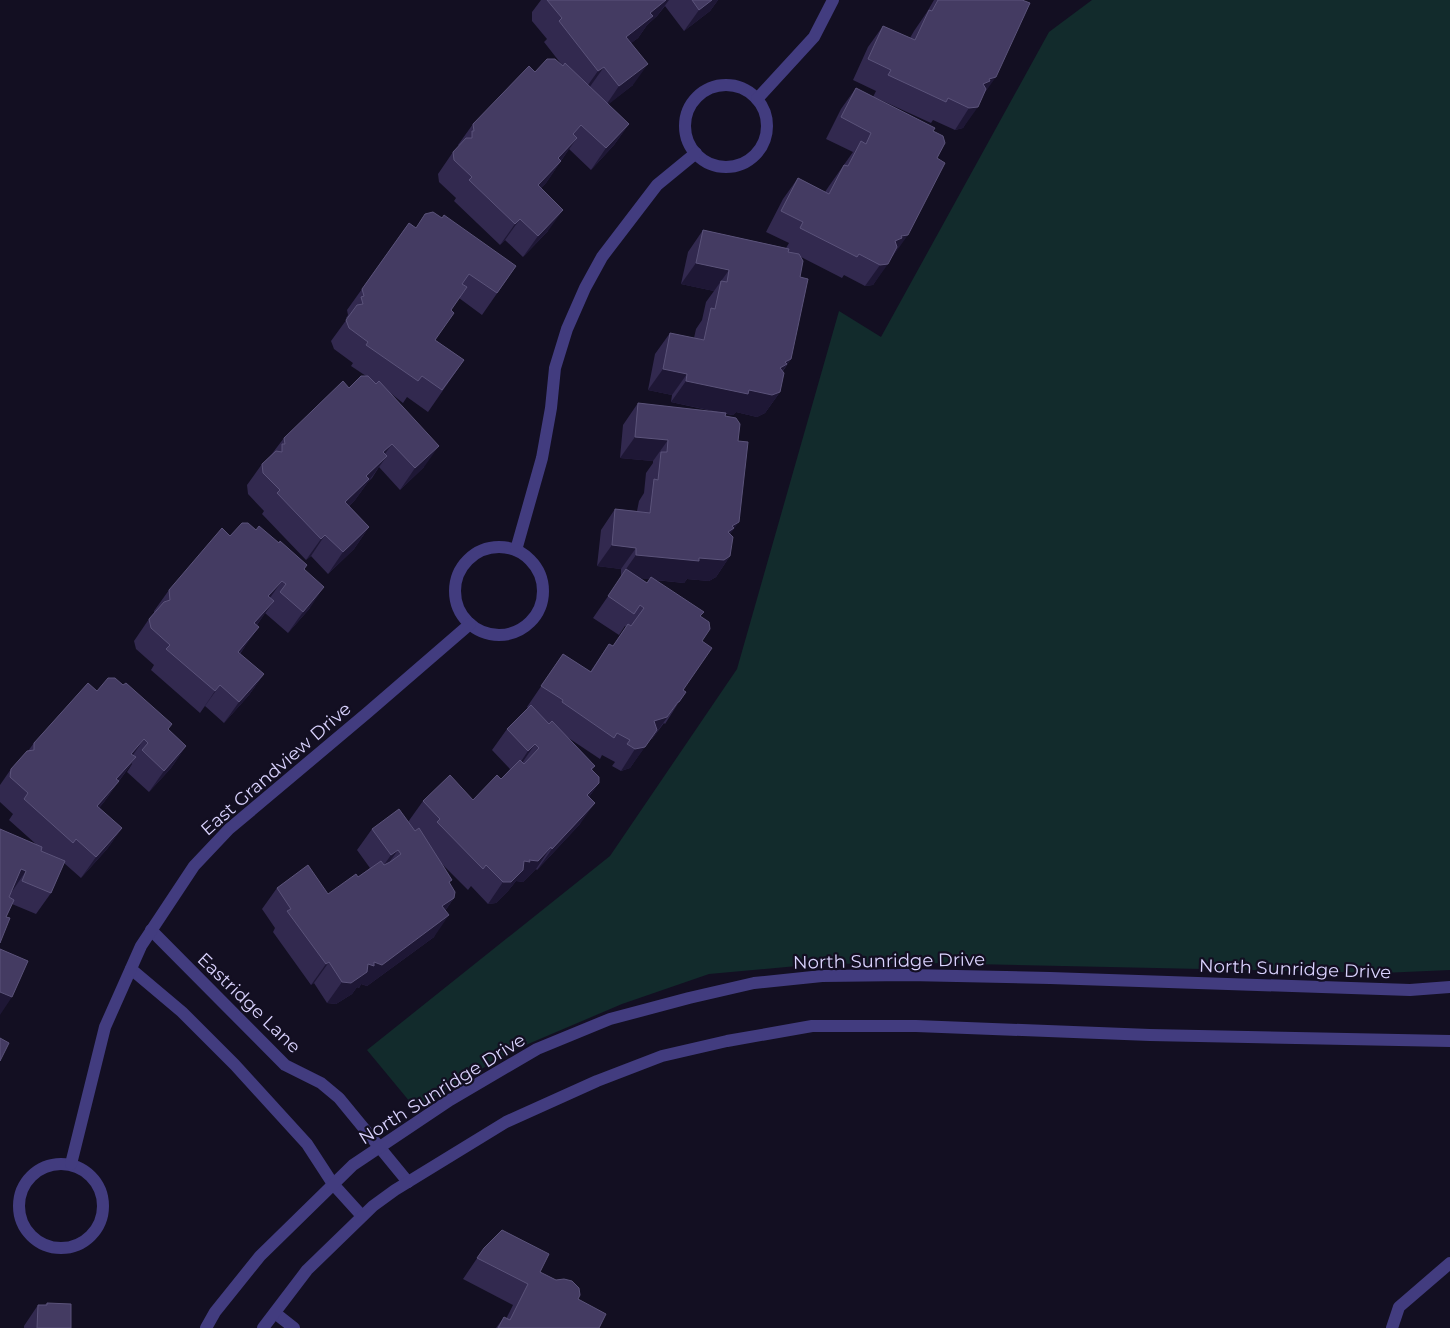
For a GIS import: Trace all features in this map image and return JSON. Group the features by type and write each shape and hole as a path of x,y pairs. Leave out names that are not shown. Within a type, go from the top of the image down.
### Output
{"street":[{"path":"757,99 814,37 833,0"},
{"path":"722,85 735,86 747,90 757,99 764,109 767,122 766,135 762,147 754,157 731,167 718,166 706,162 696,153 689,143 685,130 686,117 699,95 710,88 722,85"},
{"path":"516,550 542,458 551,408 555,368 567,330 585,288 602,257 657,185 696,153"},
{"path":"503,547 516,550 529,559 538,570 543,585 542,600 536,615 526,626 513,633 498,635 483,632 470,624 461,613 456,600 455,587 459,574 466,562 477,553 490,548 503,547"},
{"name":"East Grandview Drive","path":"70,1164 105,1027 151,930 194,866 229,829 367,714 470,624"},
{"name":"Eastridge Lane","path":"151,930 285,1066 321,1083 339,1098 408,1182"},
{"path":"131,969 182,1012 236,1065 307,1144 333,1184 362,1216"},
{"name":"North Sunridge Drive","path":"206,1328 215,1312 260,1256 353,1165 450,1100 537,1049 610,1020 689,998 754,983 822,976 908,975 1050,978 1410,990 1450,987"},
{"path":"263,1328 308,1270 373,1206 408,1182 506,1122 662,1056 727,1041 812,1026 916,1026 1150,1035 1450,1041"},
{"path":"56,1163 70,1164 83,1170 94,1180 101,1192 103,1206 101,1220 94,1233 84,1242 70,1248 56,1249 43,1245 31,1237 23,1226 18,1212 19,1199 23,1186 32,1174 43,1167 56,1163"},
{"path":"1392,1328 1399,1307 1448,1268"},
{"path":"275,1313 294,1328"}],"green space":[{"path":"1092,0 1450,0 1450,970 1382,973 927,963 819,964 709,974 622,1004 514,1050 415,1108 367,1050 610,856 737,669 839,311 881,337 1049,32"}],"building":[{"path":"547,0 666,0 650,13 653,16 626,37 648,64 619,86 604,67 598,71 559,21 562,18"},
{"path":"692,0 712,0 699,10"},
{"path":"938,0 1022,0 1030,3 996,77 989,79 990,81 983,84 986,89 978,107 969,108 948,98 946,102 888,75 891,70 868,59 883,26 915,40 929,10 932,11"},
{"path":"547,59 555,59 563,66 565,63 629,124 606,148 581,125 573,134 577,138 558,158 561,161 538,185 563,210 538,236 520,219 515,224 469,180 472,177 454,160 453,152 466,138 472,138 473,124 529,66 535,72"},
{"path":"856,88 935,128 933,131 943,136 945,143 937,158 945,163 908,235 901,236 902,238 895,241 897,247 888,264 880,265 859,254 857,257 800,228 803,222 781,211 798,178 829,194 844,165 848,166 861,141 866,144 871,133 841,117"},
{"path":"433,212 442,218 444,215 516,266 497,293 469,274 462,284 467,287 451,310 454,313 435,340 464,360 442,390 422,376 418,381 366,345 368,342 349,328 346,320 357,305 363,304 361,297 364,296 362,289 409,223 416,228 425,214"},
{"path":"703,230 789,249 788,252 799,254 803,261 800,277 808,279 791,359 780,368 784,373 780,392 772,395 749,390 748,394 686,381 687,374 663,369 670,333 704,340 711,308 715,309 721,281 727,282 729,270 696,263"},
{"path":"361,376 368,376 376,384 379,381 439,446 415,468 392,444 383,452 387,456 366,476 369,479 345,502 369,527 343,552 325,535 321,539 277,493 280,490 263,473 262,464 276,451 282,452 282,444 285,444 284,438 343,381 349,388"},
{"path":"638,403 726,413 725,416 736,418 740,424 738,441 748,442 739,522 732,526 734,528 728,532 733,537 730,556 724,560 699,558 699,561 636,555 636,548 612,545 615,509 650,513 654,479 658,480 661,452 667,452 668,440 635,437"},
{"path":"242,523 248,523 256,530 259,526 279,543 280,541 307,565 304,569 324,587 303,612 280,592 286,584 282,581 268,596 274,601 254,623 259,627 238,652 264,674 239,702 220,685 215,691 166,649 170,645 151,628 149,619 164,602 170,600 169,590 222,528 230,536"},
{"path":"626,569 647,583 651,577 704,612 700,616 709,622 710,629 702,641 712,648 683,690 686,692 679,702 667,717 654,721 657,730 645,747 635,749 627,744 630,740 617,733 614,738 541,686 563,654 591,672 609,644 613,646 628,624 631,626 644,608 640,605 634,614 608,596"},
{"path":"108,678 115,678 123,685 126,683 172,724 168,729 186,746 164,771 142,750 148,743 144,739 131,754 136,757 116,779 119,781 97,806 122,828 96,857 76,839 73,843 24,799 28,793 10,777 11,769 27,751 34,750 34,743 88,683 97,691"},
{"path":"531,705 549,724 552,721 595,766 591,769 599,777 599,783 587,795 595,803 552,849 551,847 538,861 524,861 523,870 511,882 503,882 486,865 483,869 437,822 440,819 423,801 450,775 473,800 497,775 501,779 520,760 524,764 539,748 535,744 528,751 507,729"},
{"path":"399,809 415,831 419,828 452,880 449,882 455,892 454,898 442,906 449,915 382,965 374,962 374,966 368,964 367,972 351,983 342,982 329,962 326,964 287,911 291,909 277,888 308,865 328,894 356,874 358,877 381,861 384,865 390,862 401,854 398,850 391,855 372,829"},
{"path":"0,829 42,847 41,851 65,861 51,893 22,881 26,871 21,869 9,897 14,900 6,917 10,918 0,943"},
{"path":"0,949 28,961 12,997 0,992"},
{"path":"0,1038 9,1043 0,1061"},
{"path":"502,1230 549,1254 540,1272 556,1280 572,1281 579,1288 580,1295 578,1299 606,1314 599,1328 498,1328 504,1317 510,1320 528,1284 477,1258"},
{"path":"47,1303 71,1304 71,1328 37,1328 38,1305 47,1305"}]}
